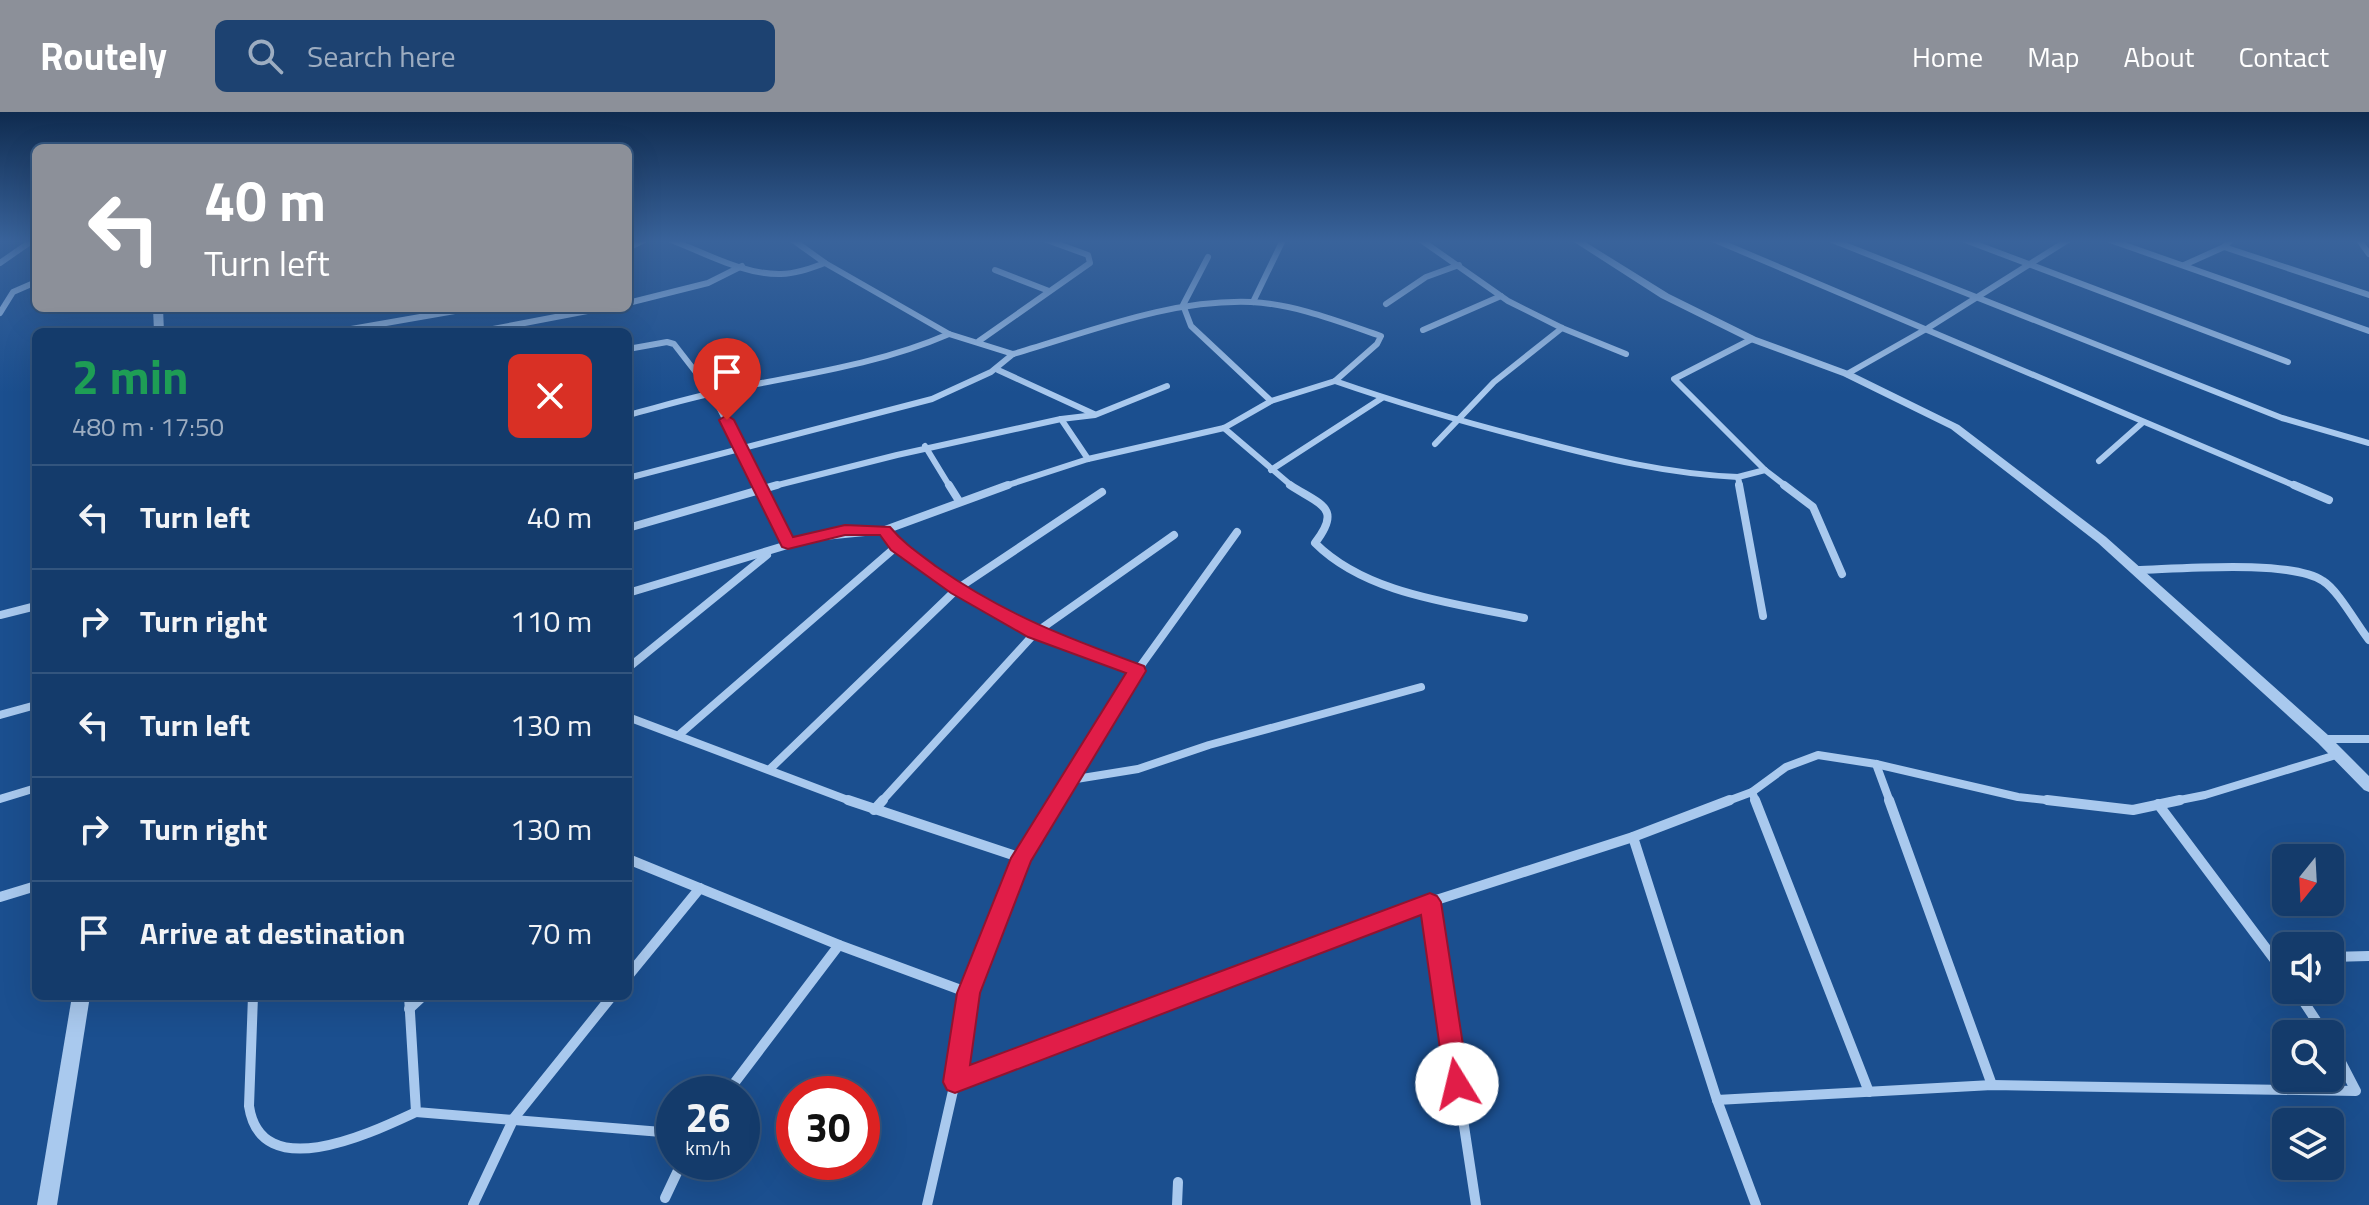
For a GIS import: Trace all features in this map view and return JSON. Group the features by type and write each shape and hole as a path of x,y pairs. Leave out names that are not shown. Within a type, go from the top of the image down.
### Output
{"street":[{"path":"0,313 11,291"},
{"path":"632,302 676,291"},
{"path":"874,291 949,334 1013,354"},
{"path":"979,341 1049,291"},
{"path":"1190,291 1183,305 1191,326 1271,401"},
{"path":"1253,302 1258,291"},
{"path":"1386,304 1405,291"},
{"path":"1494,291 1562,328 1626,354"},
{"path":"1657,291 1752,339 1847,374 1955,427 2091,531 2136,570 2323,739 2369,786"},
{"path":"1838,291 2142,423 2329,500"},
{"path":"1960,291 2282,418 2369,443"},
{"path":"1847,374 1987,291"},
{"path":"2098,291 2288,362"},
{"path":"2257,291 2369,331"},
{"path":"1423,330 1501,296"},
{"path":"632,477 897,409 961,388 998,370 1013,354 1183,305 1253,302 1313,313 1381,336 1377,344 1335,381 1271,401 1224,428 1088,459 959,501 885,530 845,530 788,544 632,592"},
{"path":"357,328 449,312"},
{"path":"498,328 582,312"},
{"path":"1435,444 1508,368 1562,328"},
{"path":"632,414 712,393 881,362 913,352 949,334"},
{"path":"1752,339 1674,379 1765,470 1813,507 1842,574"},
{"path":"632,348 667,342 674,344 712,393 788,544"},
{"path":"998,370 1095,415"},
{"path":"1335,381 1455,420 1653,470 1690,476 1738,477 1765,470"},
{"path":"632,527 759,488 925,446 1095,415 1167,386"},
{"path":"1271,470 1382,398"},
{"path":"1061,419 1088,459"},
{"path":"2099,461 2142,423"},
{"path":"1224,428 1271,470 1324,508 1330,518 1329,525 1315,543 1320,550 1343,565 1415,594 1524,618"},
{"path":"925,446 959,501"},
{"path":"1738,477 1763,616"},
{"path":"770,769 957,589 1102,492"},
{"path":"885,530 897,546 957,589 1035,633 1137,671"},
{"path":"927,1205 955,1082 969,993 1022,858 1137,671 1237,532"},
{"path":"874,810 1035,633 1174,535"},
{"path":"680,734 897,546"},
{"path":"632,665 773,551"},
{"path":"2136,570 2288,571 2313,575 2324,581 2369,640"},
{"path":"0,615 32,607"},
{"path":"1070,780 1138,769 1209,745 1421,687"},
{"path":"0,715 32,706"},
{"path":"632,718 874,810 1022,858"},
{"path":"2323,739 2369,739"},
{"path":"955,1082 1430,902 1633,837 1752,792 1786,767 1818,755 1876,764 2018,797 2133,810 2205,795 2336,755"},
{"path":"1876,764 1992,1085"},
{"path":"0,799 32,789"},
{"path":"1752,792 1869,1092"},
{"path":"2158,804 2272,947"},
{"path":"1633,837 1717,1100 1756,1205"},
{"path":"632,861 839,945 969,993"},
{"path":"0,897 32,887"},
{"path":"632,971 700,888"},
{"path":"1430,902 1476,1205"},
{"path":"740,1076 839,945"},
{"path":"2344,957 2369,956"},
{"path":"47,1205 80,1000"},
{"path":"253,1000 249,1108 262,1135 281,1146 311,1149 352,1139 416,1112 656,1131"},
{"path":"409,1000 416,1112"},
{"path":"409,1009 419,1000"},
{"path":"473,1205 514,1118 609,1000"},
{"path":"2344,1068 2356,1091 2344,1091"},
{"path":"1717,1100 1992,1085 2272,1090"},
{"path":"665,1198 674,1180"},
{"path":"1177,1205 1178,1182"}],"route":[{"path":"727,420 788,544 845,530 885,530 897,546 957,589 1035,633 1137,671 1022,858 969,993 955,1082 1430,902 1457,1084"}]}
